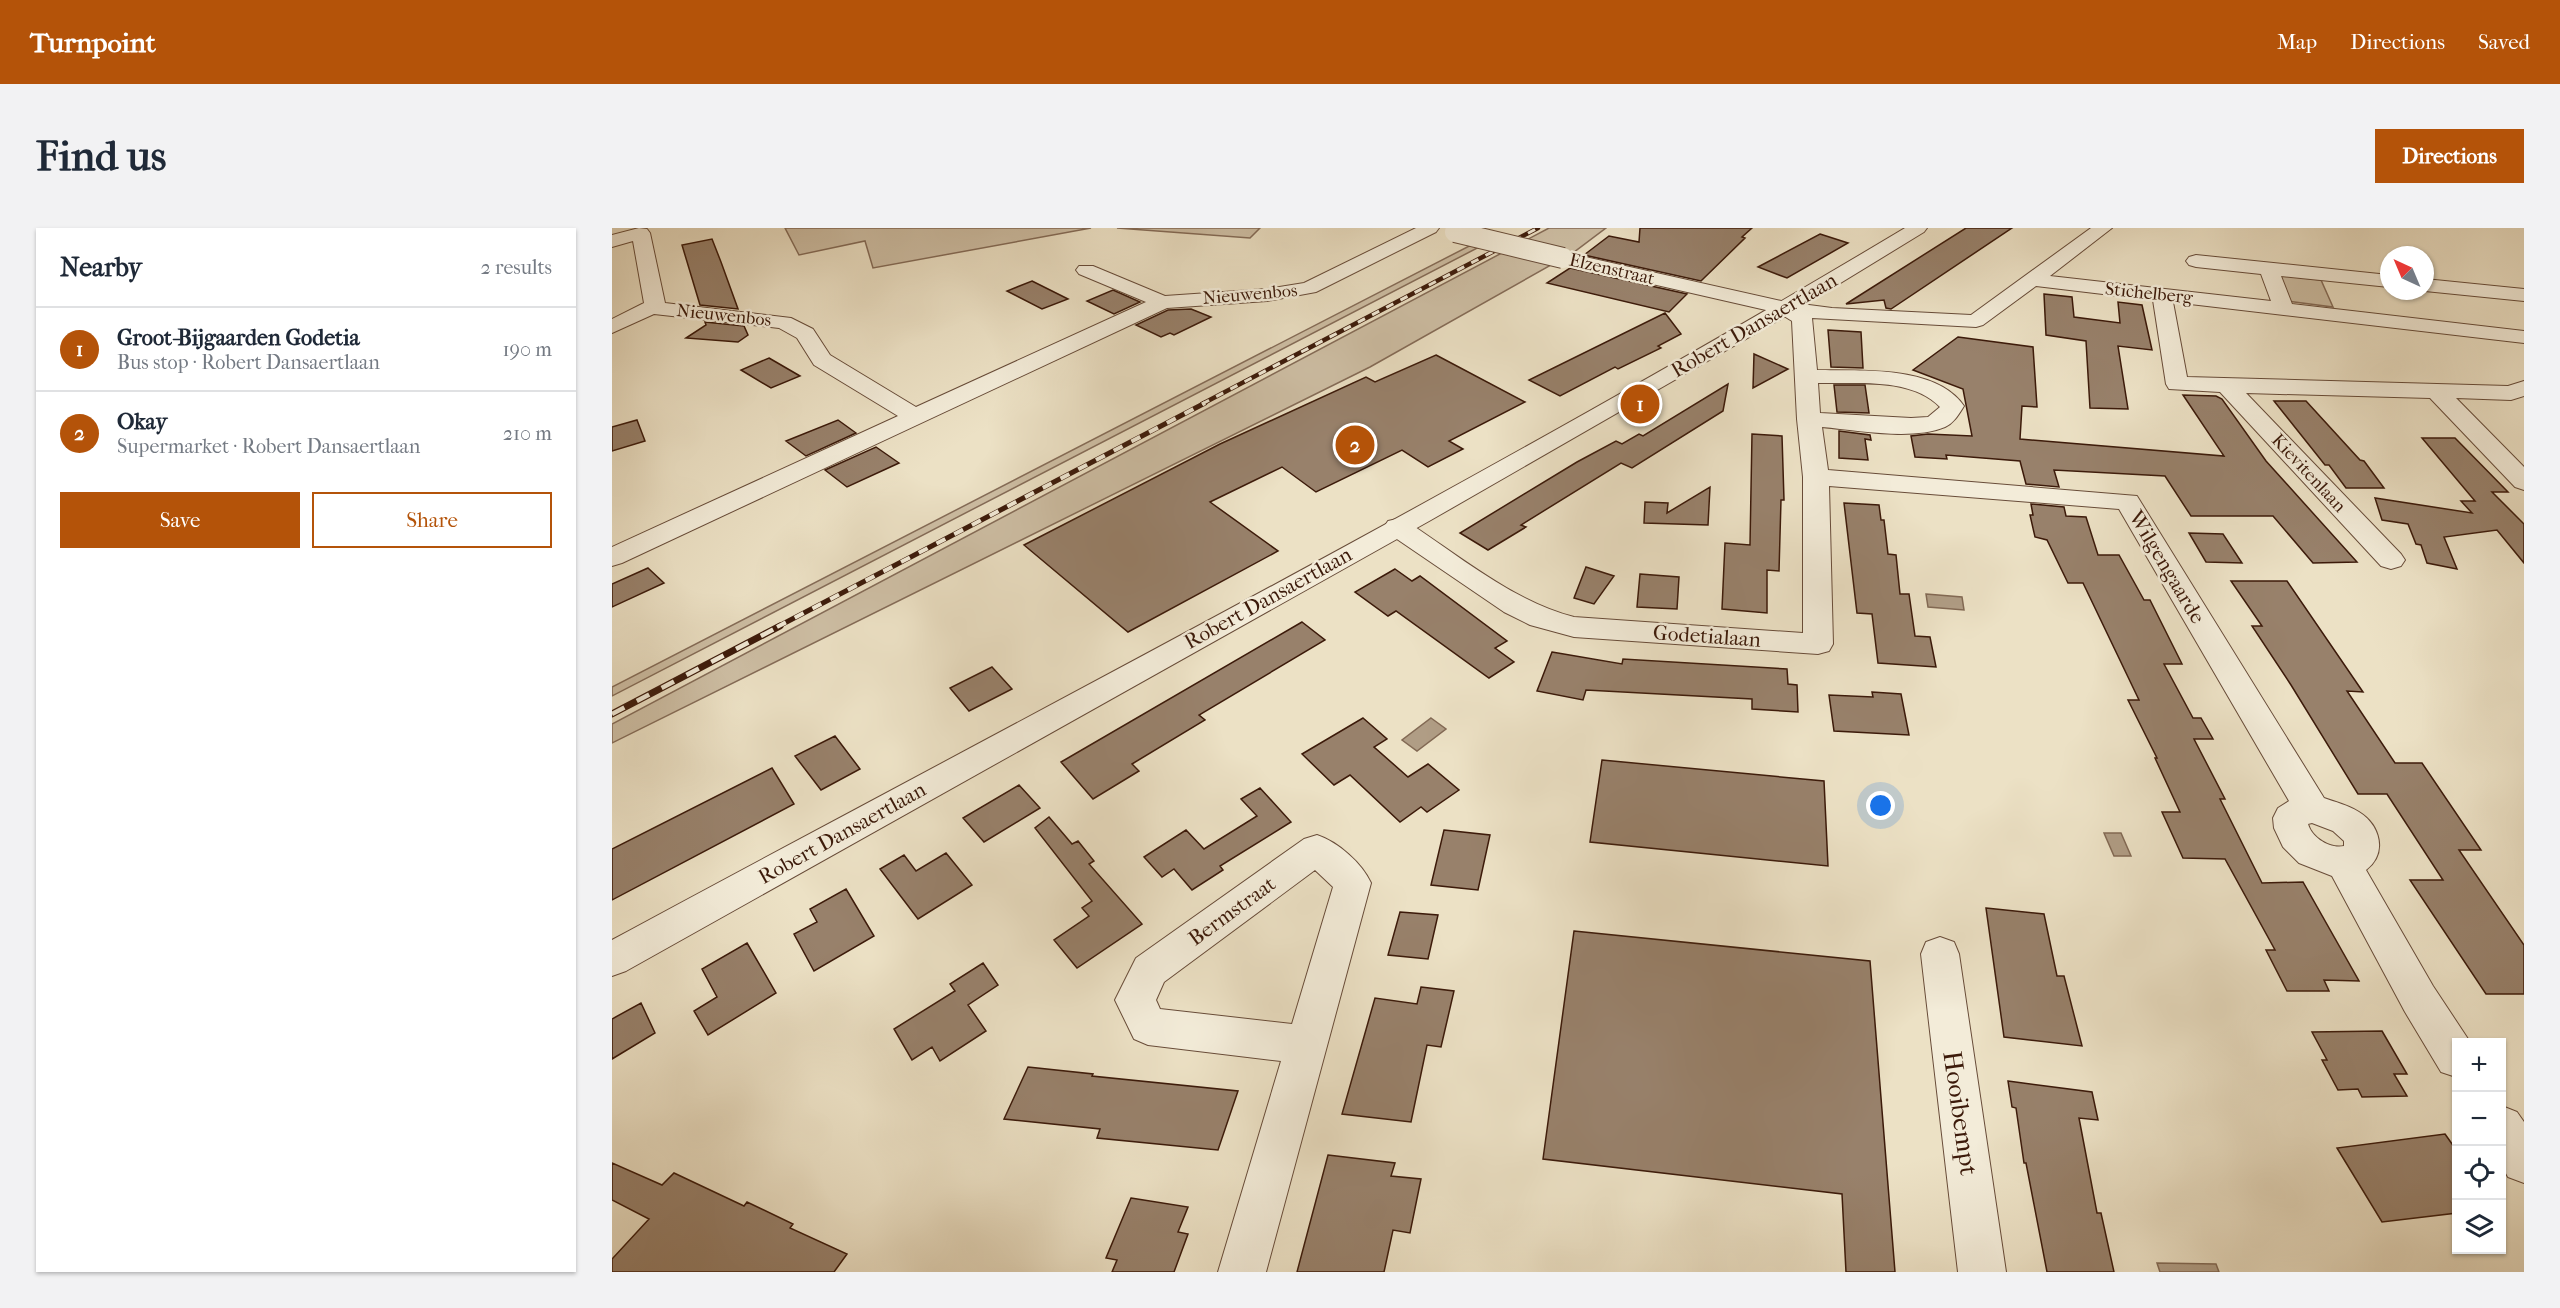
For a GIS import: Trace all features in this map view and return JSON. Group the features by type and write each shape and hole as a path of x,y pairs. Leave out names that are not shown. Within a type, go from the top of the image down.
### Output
{"street":[{"name":"Nieuwenbos","path":"612,556 1163,302 1267,295 1309,288 1430,228"},
{"name":"Robert Dansaertlaan","path":"612,959 1397,527 1786,308 1918,228"},
{"path":"1786,308 1832,314 1976,321 2103,228"},
{"name":"Elzenstraat","path":"1447,230 1786,308"},
{"path":"612,241 641,233 655,305 651,308"},
{"path":"2196,261 2380,280"},
{"path":"2269,269 2283,308"},
{"name":"Nieuwenbos","path":"1086,270 1163,302"},
{"path":"2328,274 2343,315"},
{"name":"Stichelberg","path":"2032,280 2524,337"},
{"path":"2434,286 2524,295"},
{"path":"2162,295 2177,384 2511,393 2524,388"},
{"name":"Nieuwenbos","path":"612,327 651,308 784,322 805,334 822,360 916,417"},
{"name":"Godetialaan","path":"1397,527 1514,604 1551,621 1574,627 1818,644 1816,477 1802,318 1786,308"},
{"path":"1806,376 1903,381 1929,387 1946,396 1952,406 1948,414 1934,423 1910,425 1809,418"},
{"name":"Kievitenlaan","path":"2227,386 2391,560"},
{"path":"2437,392 2524,482"},
{"name":"Wilgengaarde","path":"1816,477 2128,502 2312,809 2336,815 2347,822 2361,840 2362,848 2359,855 2352,860 2342,861 2419,999 2452,1050"},
{"name":"Bermstraat","path":"1242,1272 1307,1045 1353,883 1317,849 1150,970 1135,1000 1148,1026 1307,1045"},
{"name":"Hooibempt","path":"1940,954 1982,1272"},
{"path":"2506,1133 2524,1161"}],"shaded area":[{"path":"785,228 1091,228 873,268 865,241 799,255"},
{"path":"1117,228 1260,228 1250,238"},
{"path":"1549,228 1606,228 1574,252 1370,367 612,743 612,724"},
{"path":"1477,242 1485,244 612,696 612,687"},
{"path":"2278,275 2321,280 2333,307 2287,301"},
{"path":"1926,594 1962,597 1964,610 1928,607"},
{"path":"1431,718 1446,729 1417,751 1402,740"},
{"path":"2104,833 2121,833 2131,856 2114,856"},
{"path":"2157,1263 2216,1264 2219,1272 2160,1272"}],"building":[{"path":"1640,228 1752,228 1742,237 1745,238 1701,281 1584,255 1609,236 1639,242"},
{"path":"1966,228 2012,228 1891,309 1886,308 1884,300 1846,304"},
{"path":"1820,234 1848,243 1787,278 1758,267"},
{"path":"712,239 738,309 700,305 682,245"},
{"path":"1570,268 1687,294 1669,312 1547,283"},
{"path":"1032,281 1068,299 1042,309 1007,291"},
{"path":"1113,290 1140,302 1114,314 1087,301"},
{"path":"2044,294 2072,297 2074,317 2120,323 2118,302 2142,305 2152,350 2118,346 2128,409 2090,408 2086,341 2046,335"},
{"path":"1191,309 1211,317 1174,335 1170,333 1161,337 1136,325 1168,310"},
{"path":"1665,313 1681,334 1658,346 1661,348 1618,369 1615,367 1560,396 1529,380"},
{"path":"705,322 744,326 748,335 738,342 686,338 706,325"},
{"path":"1828,330 1861,332 1863,368 1831,367"},
{"path":"1958,337 2033,347 2037,407 2022,406 2020,439 2224,456 2183,395 2216,396 2222,399 2266,461 2357,562 2313,563 2273,516 2191,516 2165,476 2054,470 2059,487 2026,484 2020,461 1946,455 1947,459 1915,457 1911,436 1928,434 1972,436 1963,389 1913,370"},
{"path":"1754,354 1788,369 1753,388"},
{"path":"1436,355 1525,402 1449,441 1463,449 1428,467 1402,450 1316,492 1282,467 1210,502 1278,551 1128,632 1024,545 1220,444 1366,377 1375,382"},
{"path":"769,358 800,376 771,388 741,370"},
{"path":"1728,384 1723,411 1632,468 1621,463 1521,525 1526,527 1488,550 1460,533 1577,462 1616,441 1622,444 1639,434 1643,436"},
{"path":"1834,385 1865,385 1869,413 1837,412"},
{"path":"2274,401 2306,401 2360,460 2364,461 2384,488 2346,488"},
{"path":"637,420 645,441 612,451 612,427"},
{"path":"838,420 856,433 806,456 786,441"},
{"path":"1839,431 1870,435 1871,440 1865,439 1868,460 1839,458"},
{"path":"1752,434 1782,436 1784,500 1781,500 1779,571 1767,570 1767,613 1722,609 1725,543 1750,545"},
{"path":"2422,438 2455,438 2508,492 2492,492 2524,524 2524,563 2497,530 2444,537 2457,569 2427,563 2421,545 2416,544 2408,524 2382,520 2375,498 2472,513 2461,501 2475,501"},
{"path":"876,447 899,463 847,487 825,470"},
{"path":"1710,487 1708,525 1644,523 1645,502 1668,503 1667,513"},
{"path":"1844,503 1879,505 1881,520 1884,520 1888,554 1896,555 1900,594 1909,594 1915,636 1930,637 1936,667 1878,663 1872,614 1857,613"},
{"path":"2031,504 2064,507 2066,516 2086,517 2098,555 2119,555 2144,600 2150,600 2182,664 2164,664 2193,718 2201,718 2213,739 2194,739 2225,799 2220,799 2262,883 2303,882 2359,981 2324,980 2329,991 2287,991 2266,950 2275,950 2225,859 2183,858 2162,812 2180,812 2155,758 2157,758 2128,700 2139,700 2083,583 2068,583 2047,540 2035,537 2030,515 2033,515"},
{"path":"2189,533 2223,534 2242,563 2206,562"},
{"path":"1586,567 1614,576 1594,604 1574,598"},
{"path":"648,568 664,583 612,607 612,584"},
{"path":"1395,569 1412,581 1420,576 1507,641 1495,648 1514,662 1489,678 1396,611 1388,616 1355,592"},
{"path":"1640,574 1679,577 1677,609 1637,607"},
{"path":"2231,581 2287,581 2363,692 2347,691 2395,763 2422,763 2481,850 2459,850 2524,945 2524,994 2486,994 2410,880 2443,880 2387,794 2358,794 2252,626 2262,626"},
{"path":"1302,622 1325,640 1199,715 1205,720 1132,764 1139,771 1093,799 1061,762"},
{"path":"1552,652 1622,664 1623,659 1787,669 1788,684 1797,685 1798,712 1752,709 1752,699 1586,690 1583,700 1537,691"},
{"path":"992,667 1012,689 969,711 950,688"},
{"path":"1872,692 1901,694 1909,735 1834,731 1829,695 1873,697"},
{"path":"1363,718 1387,739 1374,747 1408,777 1428,764 1459,790 1427,812 1421,807 1400,822 1350,775 1334,785 1302,754"},
{"path":"835,736 860,769 821,790 795,756"},
{"path":"1602,760 1824,781 1828,866 1590,842"},
{"path":"772,768 794,804 612,900 612,849"},
{"path":"1019,785 1040,808 984,842 963,818"},
{"path":"1260,788 1291,822 1220,866 1223,870 1192,890 1174,869 1162,877 1144,857 1186,830 1204,849 1257,816 1241,799"},
{"path":"1049,817 1072,844 1078,841 1094,861 1089,864 1142,924 1077,968 1054,940 1089,916 1082,908 1092,901 1035,828"},
{"path":"1444,830 1490,835 1478,890 1431,885"},
{"path":"946,853 972,885 918,919 880,869 904,855 916,871"},
{"path":"846,889 874,936 814,971 794,934 817,922 810,909"},
{"path":"1986,908 2044,914 2057,976 2064,976 2082,1046 2004,1037"},
{"path":"1400,912 1438,915 1428,959 1388,955"},
{"path":"1574,931 1870,961 1895,1272 1846,1272 1842,1194 1543,1159"},
{"path":"747,943 776,993 708,1035 694,1011 717,997 702,969"},
{"path":"983,963 998,985 968,1005 986,1031 940,1061 932,1047 912,1060 894,1029 955,991 950,984"},
{"path":"1421,987 1454,991 1441,1047 1427,1045 1411,1122 1342,1114 1375,998 1417,1004"},
{"path":"641,1003 655,1033 612,1059 612,1019"},
{"path":"2382,1031 2407,1074 2394,1074 2407,1096 2362,1097 2358,1089 2338,1090 2322,1060 2327,1060 2312,1032"},
{"path":"1028,1067 1238,1091 1218,1150 1097,1138 1100,1129 1004,1119"},
{"path":"2008,1081 2092,1092 2098,1120 2079,1118 2097,1213 2101,1213 2114,1272 2047,1272 2026,1163 2024,1163 2016,1108 2012,1107"},
{"path":"2445,1134 2452,1144 2452,1214 2382,1222 2337,1148"},
{"path":"1328,1155 1395,1163 1391,1176 1421,1179 1410,1233 1393,1230 1384,1272 1297,1272"},
{"path":"612,1163 662,1185 674,1173 744,1206 747,1202 793,1224 790,1228 847,1254 834,1272 612,1272 612,1259 649,1219 612,1200"},
{"path":"1131,1198 1188,1207 1178,1232 1188,1234 1174,1272 1112,1272 1117,1260 1106,1258"}],"railway":[{"path":"1202,404 1538,228"},
{"path":"777,627 1205,403"},
{"path":"612,714 780,626"}],"place":[{"name":"Groot-Bijgaarden Godetia","path":"1640,404"},
{"name":"Okay","path":"1355,445"}]}
